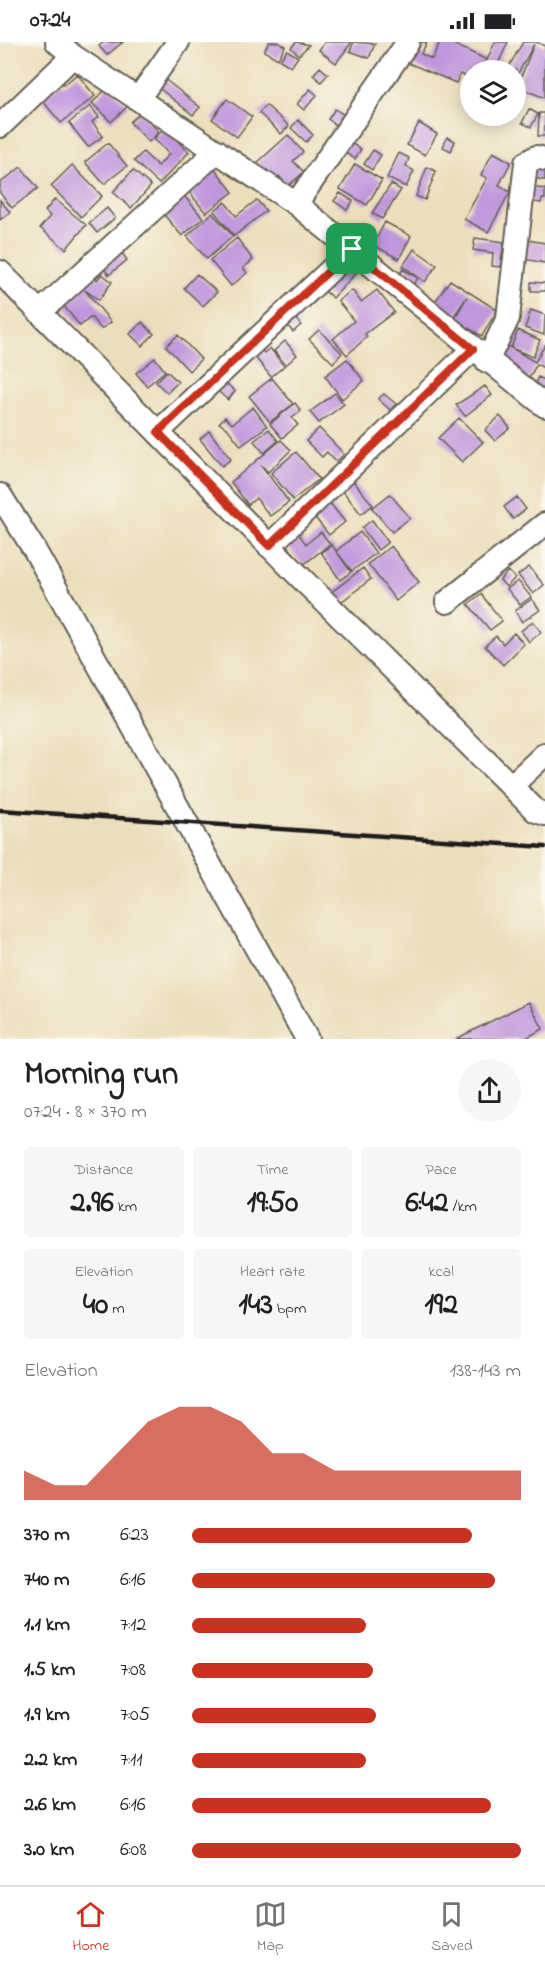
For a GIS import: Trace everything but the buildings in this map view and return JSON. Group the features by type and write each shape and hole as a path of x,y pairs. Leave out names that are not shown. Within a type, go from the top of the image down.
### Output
{"street":[{"path":"138,99 177,42"},
{"path":"297,204 408,42"},
{"path":"0,126 65,49 297,204 545,406"},
{"path":"40,312 217,151"},
{"path":"269,546 480,355 508,318 526,163 536,157 545,159"},
{"path":"158,432 352,249"},
{"path":"0,272 269,546 536,811 545,814"},
{"path":"0,495 34,549 307,1039"},
{"path":"447,602 545,524"},
{"path":"511,786 545,754"}],"railway":[{"path":"0,810 545,847"}],"route":[{"path":"352,249 473,349 269,546 158,432 352,249"}]}
